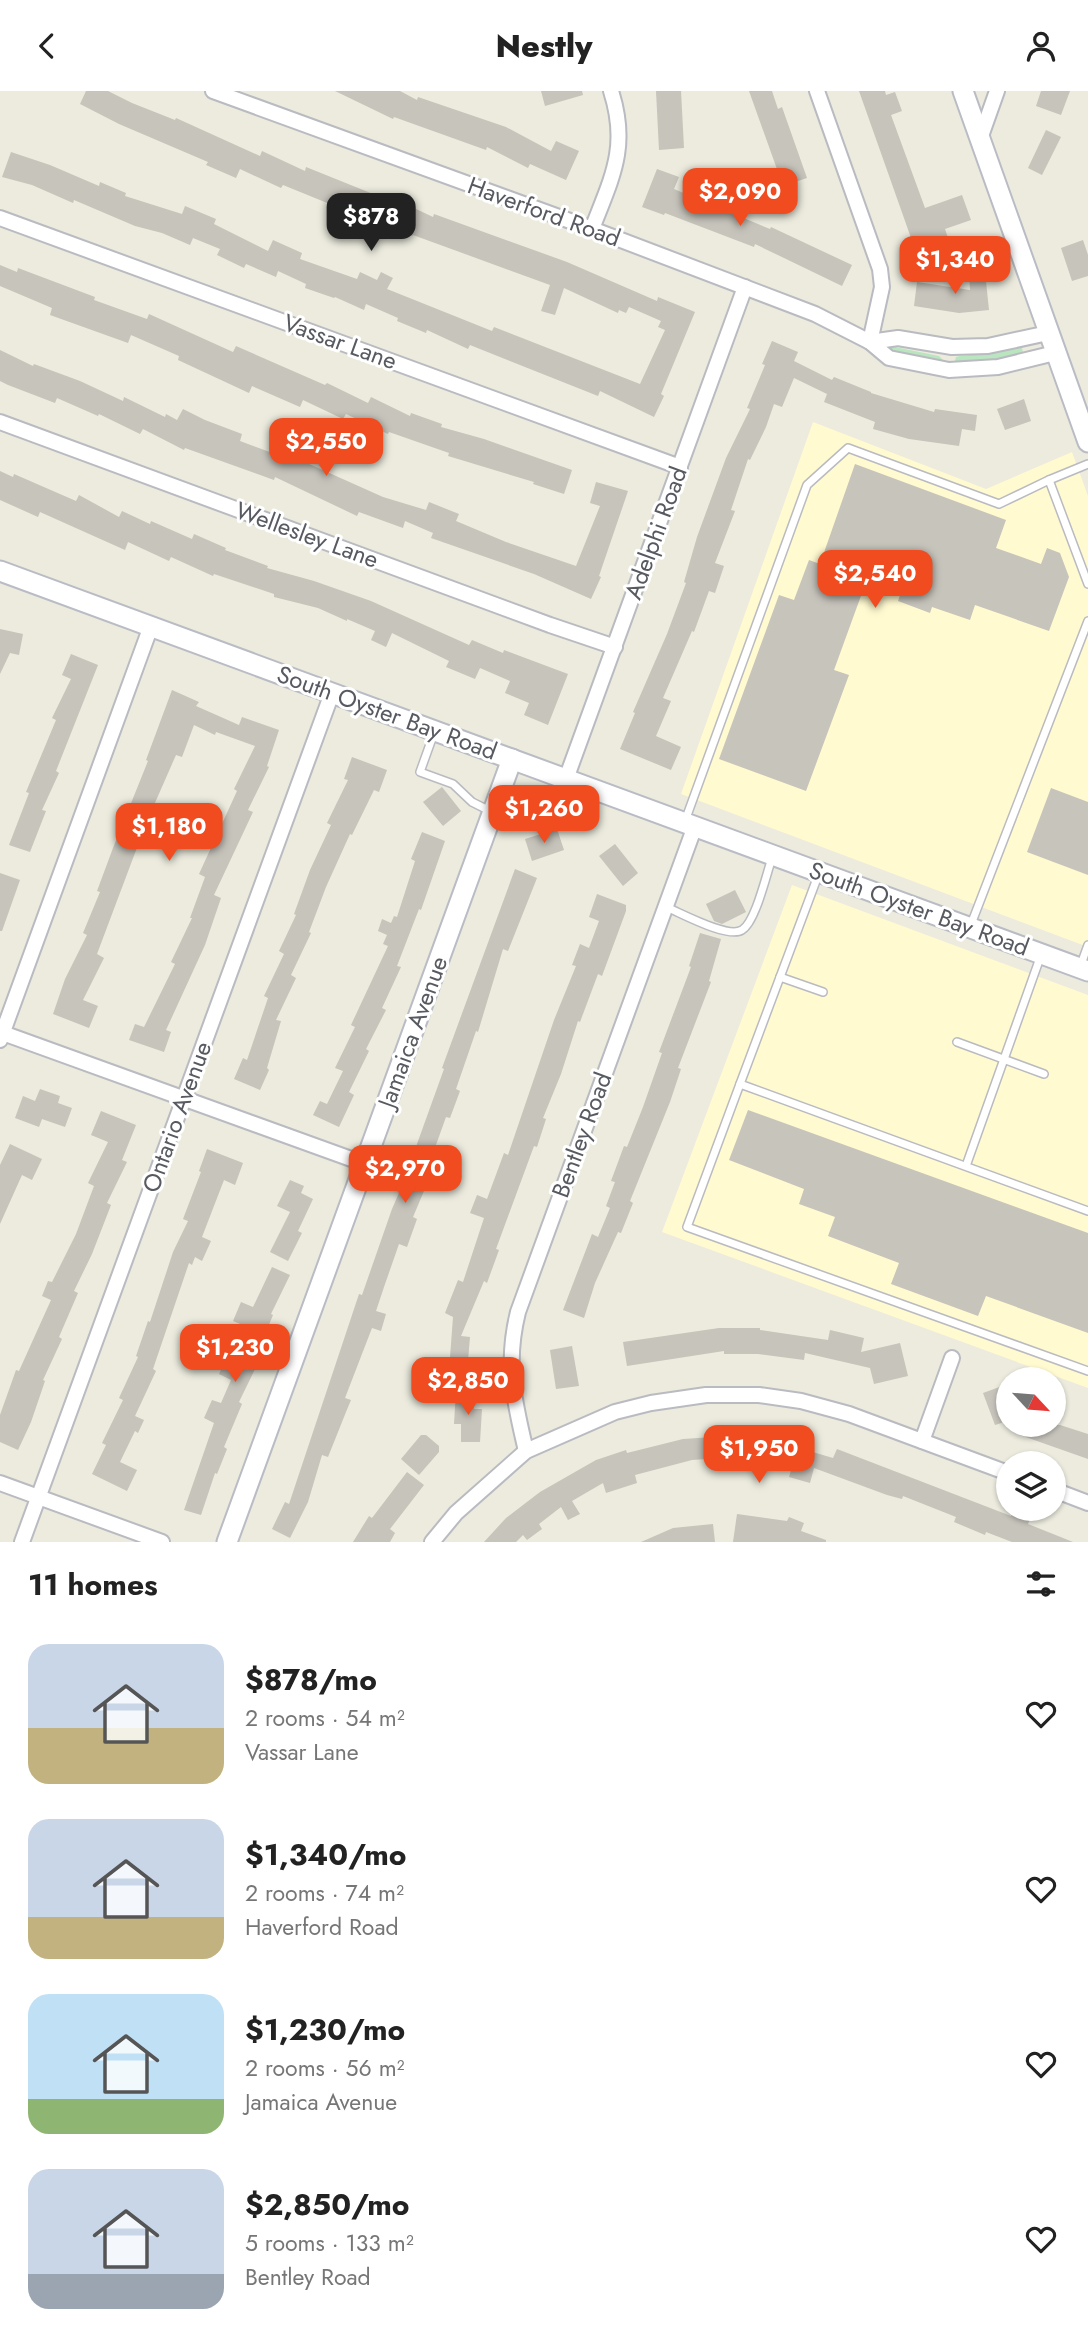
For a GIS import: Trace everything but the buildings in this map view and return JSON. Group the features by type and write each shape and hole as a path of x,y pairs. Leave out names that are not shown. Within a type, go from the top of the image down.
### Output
{"main road":[{"path":"963,91 1055,353 1086,424"},
{"name":"South Oyster Bay Road","path":"0,571 1084,970"},
{"name":"Jamaica Avenue","path":"227,1542 512,759"}],"street":[{"name":"Haverford Road","path":"213,91 745,286 815,314 870,342 888,358 949,370 998,367 1055,353"},
{"path":"592,229 616,165 620,140 618,115 611,91"},
{"path":"817,91 880,269 882,287 870,342 898,338 952,347 988,347 1048,333"},
{"path":"980,139 998,91"},
{"name":"Vassar Lane","path":"0,218 680,467"},
{"name":"Adelphi Road","path":"566,779 745,286"},
{"name":"Wellesley Lane","path":"0,422 615,647"},
{"path":"151,626 1,1035 365,1164"},
{"name":"Ontario Avenue","path":"22,1542 332,692"},
{"name":"Bentley Road","path":"526,1451 513,1397 510,1370 512,1336 518,1312 666,907 690,824"},
{"path":"922,1441 952,1358"},
{"path":"432,1542 456,1513 526,1451 615,1412 651,1403 706,1395 759,1395 801,1401 849,1414 996,1469"},
{"path":"0,1483 162,1542"},
{"path":"1066,1495 1088,1503"}],"lane":[{"path":"949,370 952,347"},
{"path":"690,824 807,485 848,448 999,504 1088,464"},
{"path":"1049,480 1088,584"},
{"path":"969,928 1088,621"},
{"path":"435,730 421,772 453,784 472,802 493,813"},
{"path":"666,907 722,930 743,930 751,919 773,855"},
{"path":"819,872 687,1227 1088,1371"},
{"path":"1084,970 1088,945"},
{"path":"966,1167 1041,954"},
{"path":"780,977 823,992"},
{"path":"957,1042 1044,1074"},
{"path":"740,1084 1088,1211"}],"shaded area":[{"path":"813,422 986,489 1072,452 1088,496 1088,947 681,794"},
{"path":"792,885 1088,995 1088,1388 1066,1380 1066,1367 1031,1367 662,1232"}],"green space":[{"path":"1021,345 1023,352 997,360 955,361 956,357 960,356 997,352"},
{"path":"890,346 939,356 943,360 941,362 889,351"}]}
